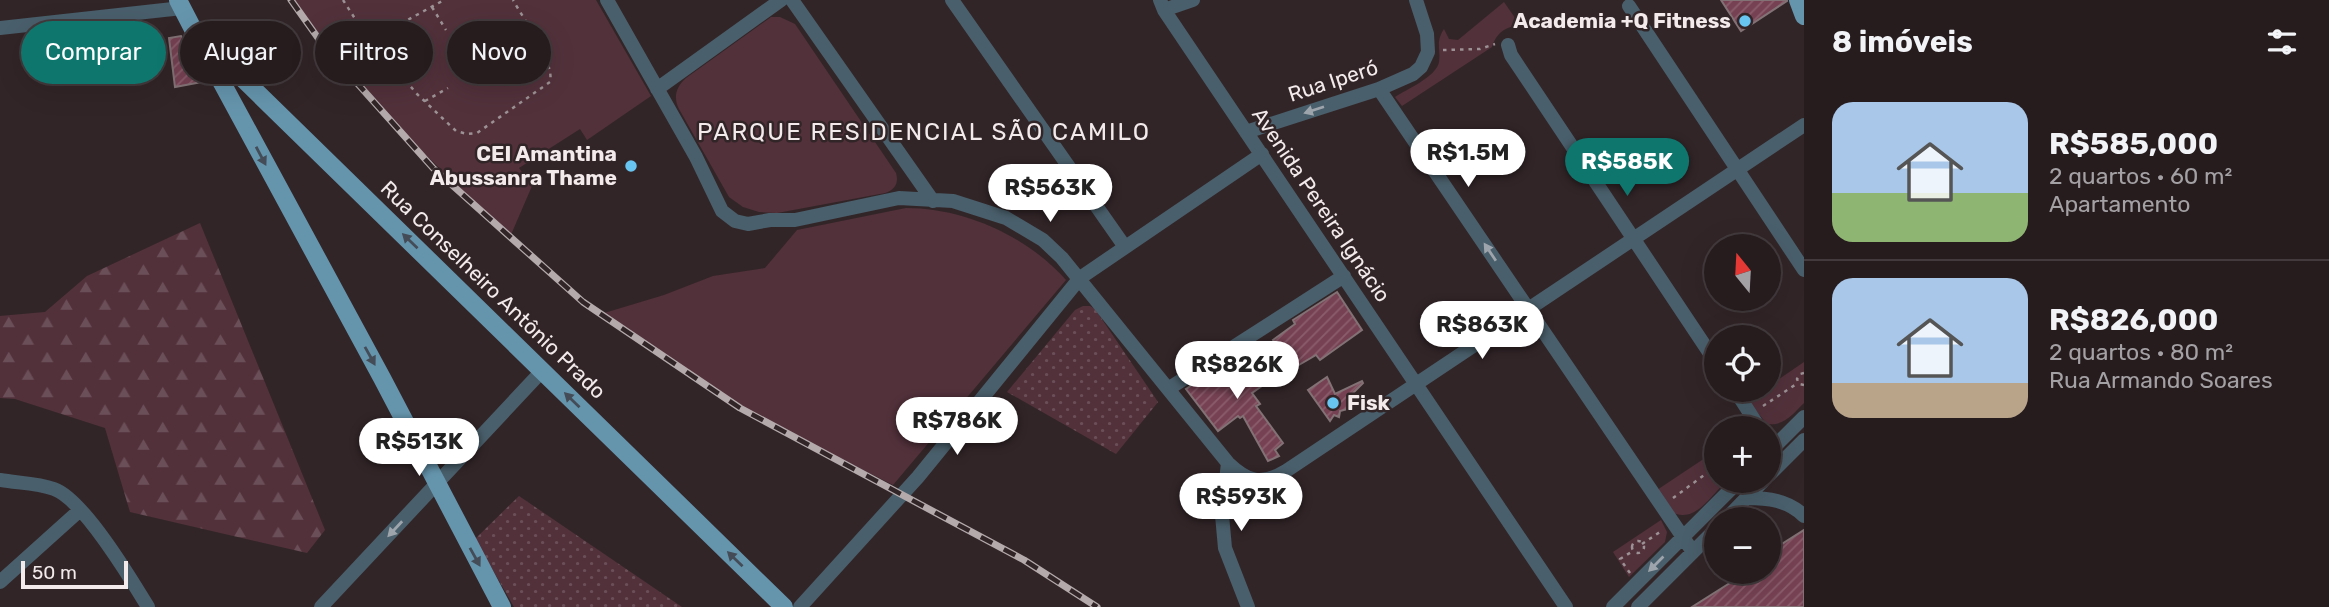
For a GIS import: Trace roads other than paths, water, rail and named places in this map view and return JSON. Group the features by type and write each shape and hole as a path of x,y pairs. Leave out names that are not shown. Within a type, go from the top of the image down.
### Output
{"main road":[{"path":"1798,0 1804,16"},
{"name":"Rua Conselheiro Antônio Prado","path":"180,4 189,21"},
{"path":"223,84 502,607"},
{"name":"Rua Conselheiro Antônio Prado","path":"249,84 784,607"},
{"path":"239,114 246,100 258,93"}],"street":[{"path":"607,0 708,178 722,211 735,221 744,223 795,220 899,198 954,202 1006,218 1042,240 1062,258 1228,463 1238,473 1260,481 1275,477 1804,125"},
{"path":"657,89 781,0"},
{"path":"792,0 933,201"},
{"path":"952,0 1125,247"},
{"path":"1162,5 1193,0"},
{"name":"Rua Iperó","path":"1246,132 1379,89 1413,74 1427,56 1427,34 1416,0"},
{"path":"0,28 180,4"},
{"name":"Avenida Pereira Ignácio","path":"1162,5 1566,607"},
{"path":"1629,6 1804,270"},
{"path":"1508,45 1511,55 1704,345"},
{"path":"1379,89 1693,552"},
{"path":"800,607 918,477 1080,278 1262,154"},
{"path":"1168,389 1344,276"},
{"path":"321,607 542,371"},
{"path":"1781,437 1804,417"},
{"path":"1782,462 1804,441"},
{"path":"1228,463 1222,515 1225,548 1248,607"},
{"path":"0,480 56,489 73,501 122,565 145,606"},
{"path":"1613,607 1728,493"},
{"path":"1737,507 1751,493"},
{"path":"1746,498 1769,498 1793,506 1804,516"},
{"path":"0,582 80,510"},
{"path":"1638,607 1704,541"}],"railway":[{"path":"291,0 323,45 433,168 583,302 740,408 1024,560 1097,607"}],"place":[{"name":"Academia +Q Fitness","path":"1745,21"},
{"name":"CEI Amantina Abussanra Thame","path":"631,166"},
{"name":"Fisk","path":"1333,403"}],"district":[{"name":"PARQUE RESIDENCIAL SÃO CAMILO","path":"924,132"}]}
